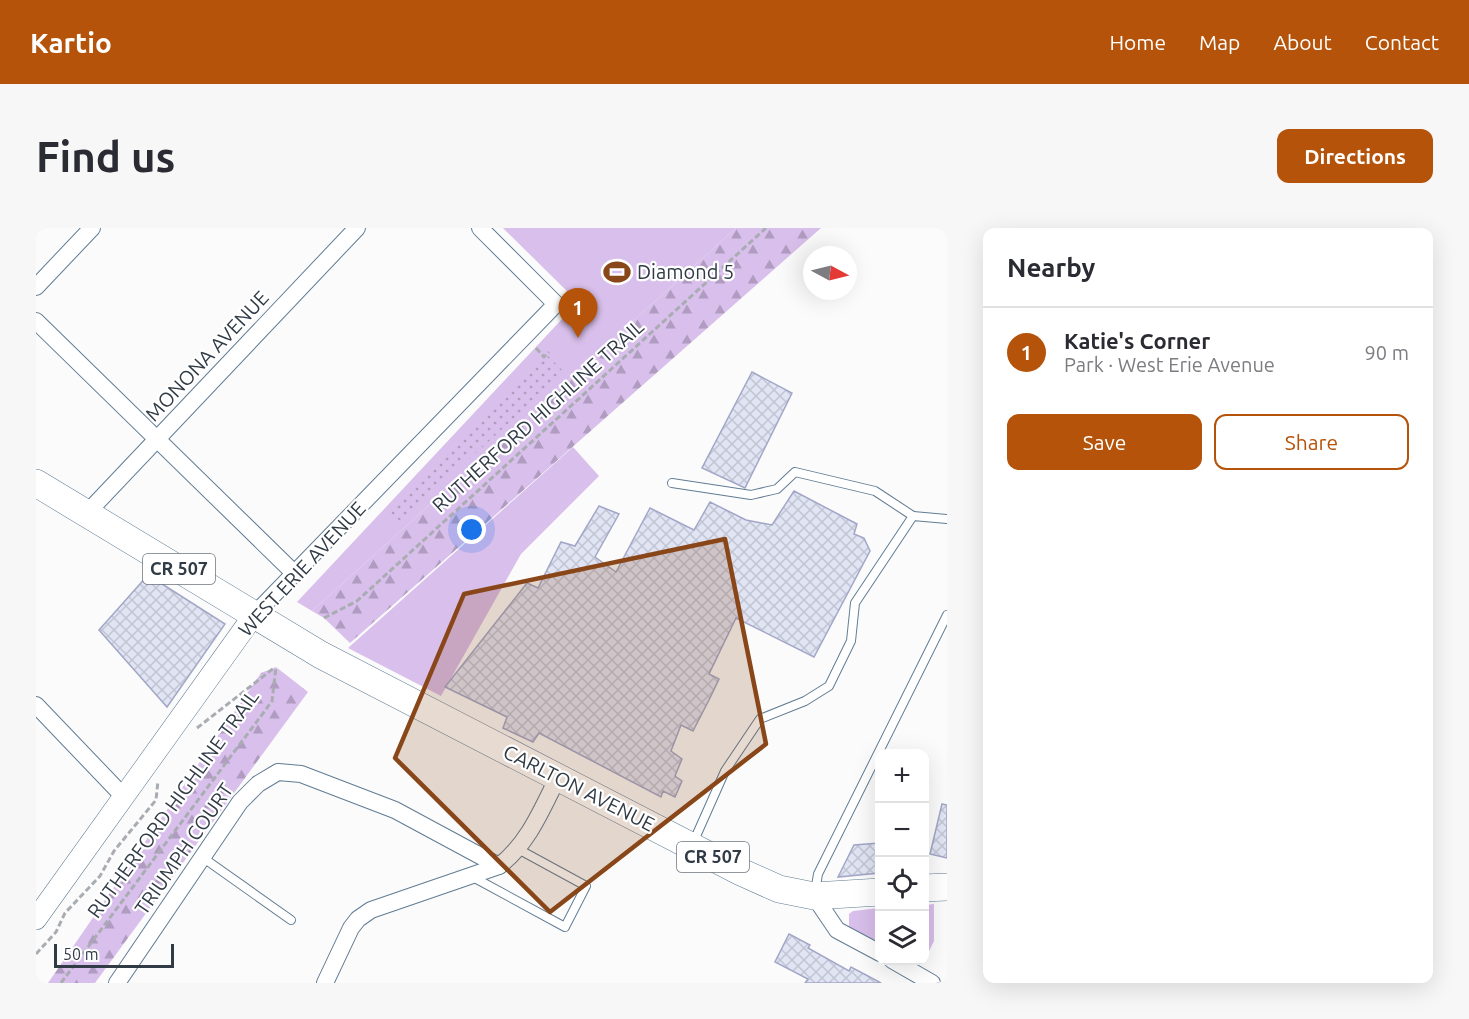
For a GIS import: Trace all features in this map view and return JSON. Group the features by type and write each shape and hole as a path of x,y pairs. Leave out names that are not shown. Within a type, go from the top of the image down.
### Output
{"main road":[{"name":"CR 507","path":"36,483 254,615"},
{"name":"CARLTON AVENUE","path":"254,615 321,655 779,889 814,896 875,892"},
{"path":"929,888 947,887"}],"street":[{"path":"36,287 92,228"},
{"name":"MONONA AVENUE","path":"87,513 357,228"},
{"name":"WEST ERIE AVENUE","path":"36,919 254,615 556,304 480,228"},
{"path":"36,321 295,574"},
{"path":"36,705 124,797"},
{"name":"TRIUMPH COURT","path":"120,982 240,802 258,784 279,772 301,774 395,810 499,866"},
{"path":"326,983 358,919 371,910 499,866 518,849 558,777"},
{"path":"814,896 837,930 875,951"},
{"path":"901,965 932,983"}],"lane":[{"path":"672,483 751,495 777,489 795,472 875,491 913,516 947,519"},
{"path":"691,846 726,771 760,719 805,701 829,686 851,641 855,603 913,516"},
{"path":"814,896 818,874 947,615"},
{"path":"471,876 565,927 586,886 518,849"},
{"path":"202,857 291,920"}],"path":[{"name":"RUTHERFORD HIGHLINE TRAIL","path":"324,618 357,601 766,228"},
{"name":"RUTHERFORD HIGHLINE TRAIL","path":"61,983 272,701 276,667 196,729"},
{"path":"36,954 56,932 65,913 100,876 114,851 156,800 158,774"}],"highlighted area":[{"path":"725,539 766,744 550,912 395,758 464,594"}],"green space":[{"path":"503,228 736,228 312,611 297,602 578,302"},
{"path":"736,228 821,228 350,643 324,618 312,611"},
{"path":"544,352 564,372 401,522 388,510"},
{"path":"573,447 599,476 521,554 441,696 348,648"},
{"path":"276,667 308,692 95,983 48,983 261,673"},
{"path":"934,904 934,941 929,951 929,911 929,905"},
{"path":"875,908 875,947 849,932 849,914 853,911"}],"building":[{"path":"752,372 792,393 745,488 702,468"},
{"path":"794,491 857,524 854,534 864,538 870,551 814,657 736,618 709,674 719,679 710,698 693,731 681,725 671,751 682,759 675,776 682,781 675,797 663,791 661,797 539,733 533,742 503,728 507,717 445,687 527,583 538,588 561,542 575,546 599,506 619,514 595,557 616,572 650,508 694,530 710,502 746,520 772,525"},
{"path":"148,575 225,624 167,707 99,630"},
{"path":"942,804 947,805 947,858 930,854"},
{"path":"875,843 875,873 838,877 854,845"},
{"path":"789,934 810,945 808,948 849,971 851,967 881,983 805,983 808,979 775,962"}],"place":[{"name":"Diamond 5","path":"617,272"},
{"name":"Katie's Corner","path":"578,338"}]}
